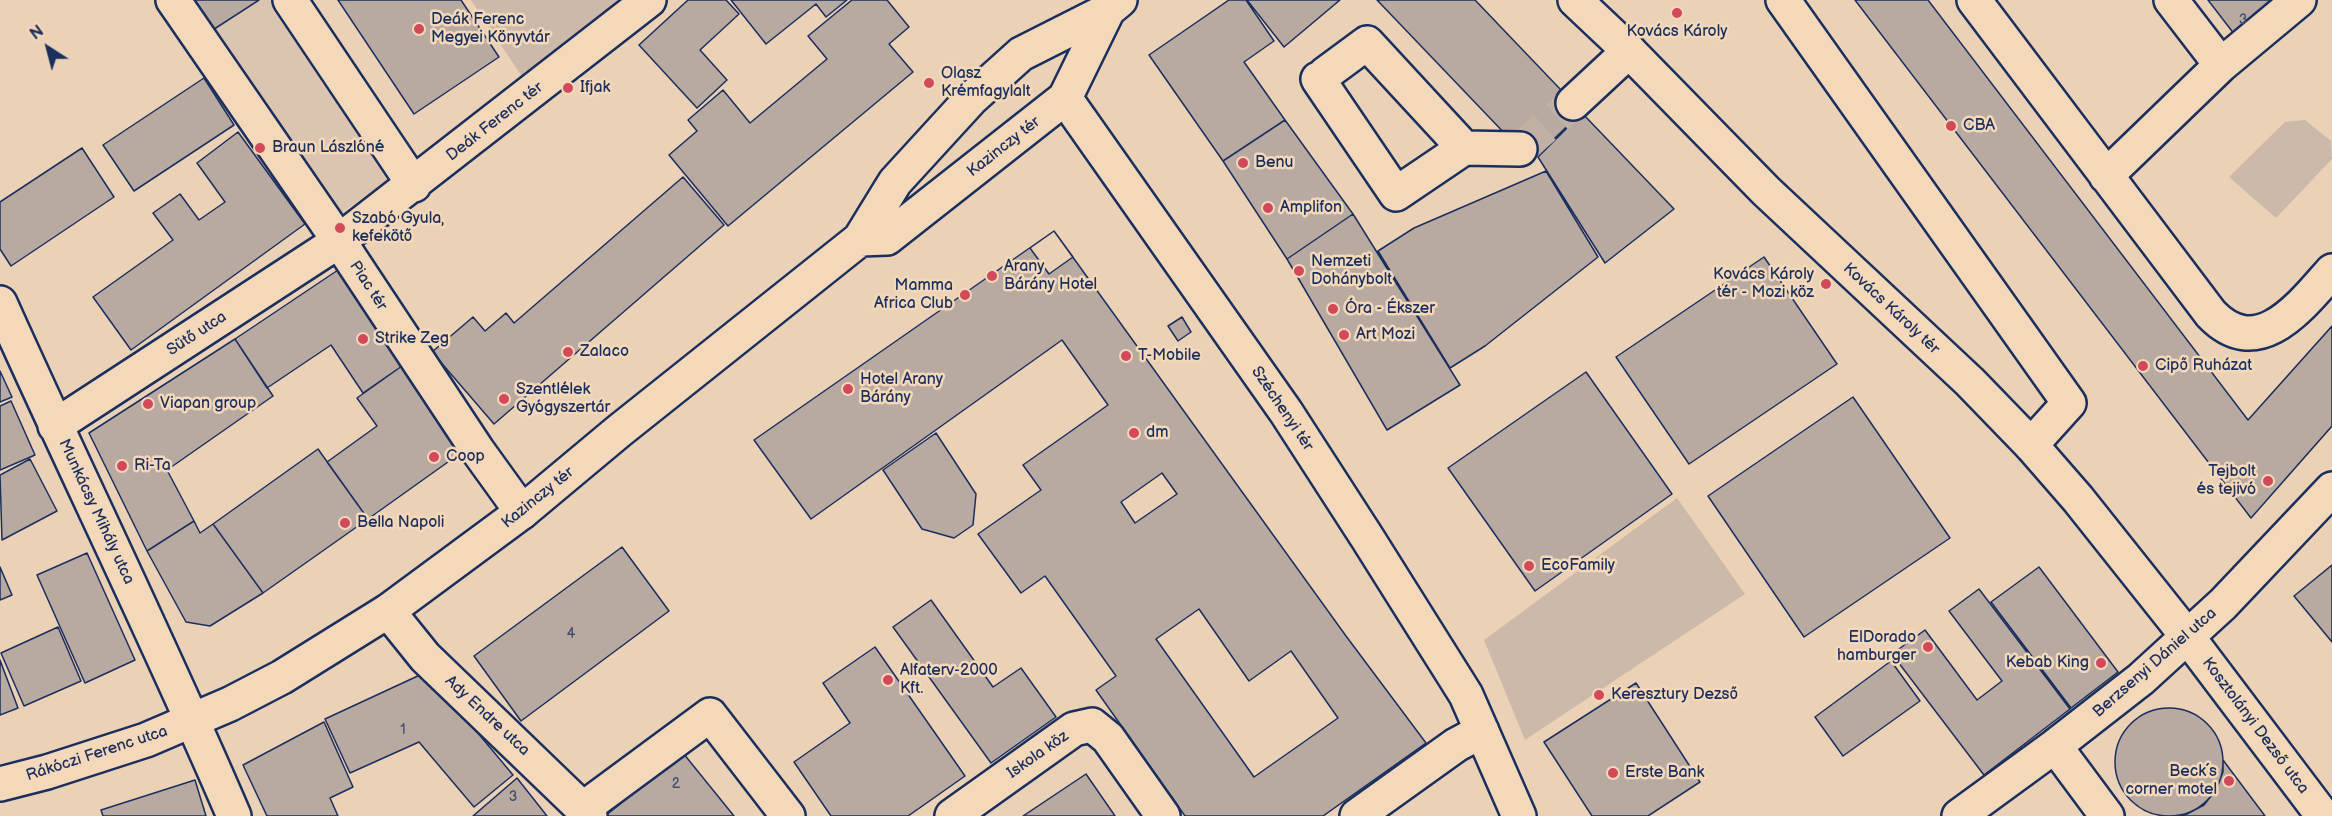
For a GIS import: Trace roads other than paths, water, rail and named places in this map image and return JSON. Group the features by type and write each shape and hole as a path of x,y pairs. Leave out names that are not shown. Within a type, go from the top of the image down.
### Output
{"street":[{"name":"Piac tér","path":"174,0 339,241 478,452 522,512"},
{"path":"290,0 414,185"},
{"name":"Deák Ferenc tér","path":"339,241 414,185 649,0"},
{"name":"Kovács Károly tér","path":"1575,0 1629,51 1766,191 1970,382 2031,445 2078,499 2187,636"},
{"path":"1783,0 2069,403 2031,445"},
{"path":"1974,0 2223,327 2241,334 2257,333 2275,326 2296,311 2332,271"},
{"path":"2171,0 2221,65"},
{"path":"2106,176 2221,65 2299,0"},
{"name":"Kazinczy tér","path":"860,239 886,238 1065,98 1114,5"},
{"name":"Kazinczy tér","path":"193,720 282,677 388,611 522,512 619,430 860,239 895,182 970,99 1021,54 1114,5"},
{"path":"1464,148 1367,43 1321,77 1396,194 1464,148 1520,149"},
{"path":"1573,102 1629,51"},
{"name":"Széchenyi tér","path":"1065,98 1286,412 1466,695 1519,816"},
{"name":"Sütő utca","path":"55,426 339,241"},
{"name":"Munkácsy Mihály utca","path":"0,303 55,426 161,649 234,816"},
{"name":"Berzsenyi Dániel utca","path":"1959,816 2055,746 2141,679 2223,604 2332,489"},
{"name":"Ady Endre utca","path":"388,611 425,657 587,812"},
{"name":"Kosztolányi Dezső utca","path":"2187,636 2323,816"},
{"path":"587,812 710,715 788,816"},
{"name":"Rákóczi Ferenc utca","path":"0,784 47,772 146,740 193,720"},
{"name":"Iskola köz","path":"952,816 1074,729 1092,725 1108,738 1163,816"},
{"path":"1356,816 1456,745 1482,730"},
{"path":"2055,746 2107,816"}],"tunnel":[{"path":"1520,149 1573,103"}],"place":[{"name":"Kovács Károly","path":"1677,13"},
{"name":"Deák Ferenc Megyei Könyvtár","path":"419,29"},
{"name":"Olasz Krémfagylalt","path":"929,83"},
{"name":"Ifjak","path":"568,88"},
{"name":"CBA","path":"1951,126"},
{"name":"Braun Lászlóné","path":"260,148"},
{"name":"Benu","path":"1243,163"},
{"name":"Amplifon","path":"1268,208"},
{"name":"Szabó Gyula, kefekötő","path":"340,228"},
{"name":"Nemzeti Dohánybolt","path":"1299,271"},
{"name":"Arany Bárány Hotel","path":"992,276"},
{"name":"Kovács Károly tér - Mozi köz","path":"1826,284"},
{"name":"Mamma Africa Club","path":"965,295"},
{"name":"Óra - Ékszer","path":"1333,309"},
{"name":"Art Mozi","path":"1344,335"},
{"name":"Strike Zeg","path":"363,339"},
{"name":"Zalaco","path":"568,352"},
{"name":"T-Mobile","path":"1126,356"},
{"name":"Cipő Ruházat","path":"2143,366"},
{"name":"Hotel Arany Bárány","path":"848,389"},
{"name":"Szentlélek Gyógyszertár","path":"504,399"},
{"name":"Viapan group","path":"148,404"},
{"name":"dm","path":"1134,433"},
{"name":"Coop","path":"434,457"},
{"name":"Ri-Ta","path":"122,466"},
{"name":"Tejbolt és tejivó","path":"2268,481"},
{"name":"Bella Napoli","path":"345,523"},
{"name":"EcoFamily","path":"1529,566"},
{"name":"ElDorado hamburger","path":"1928,647"},
{"name":"Kebab King","path":"2101,663"},
{"name":"Alfaterv-2000 Kft.","path":"888,680"},
{"name":"Keresztury Dezső","path":"1599,695"},
{"name":"Erste Bank","path":"1613,773"},
{"name":"Beck´s corner motel","path":"2229,781"}]}
